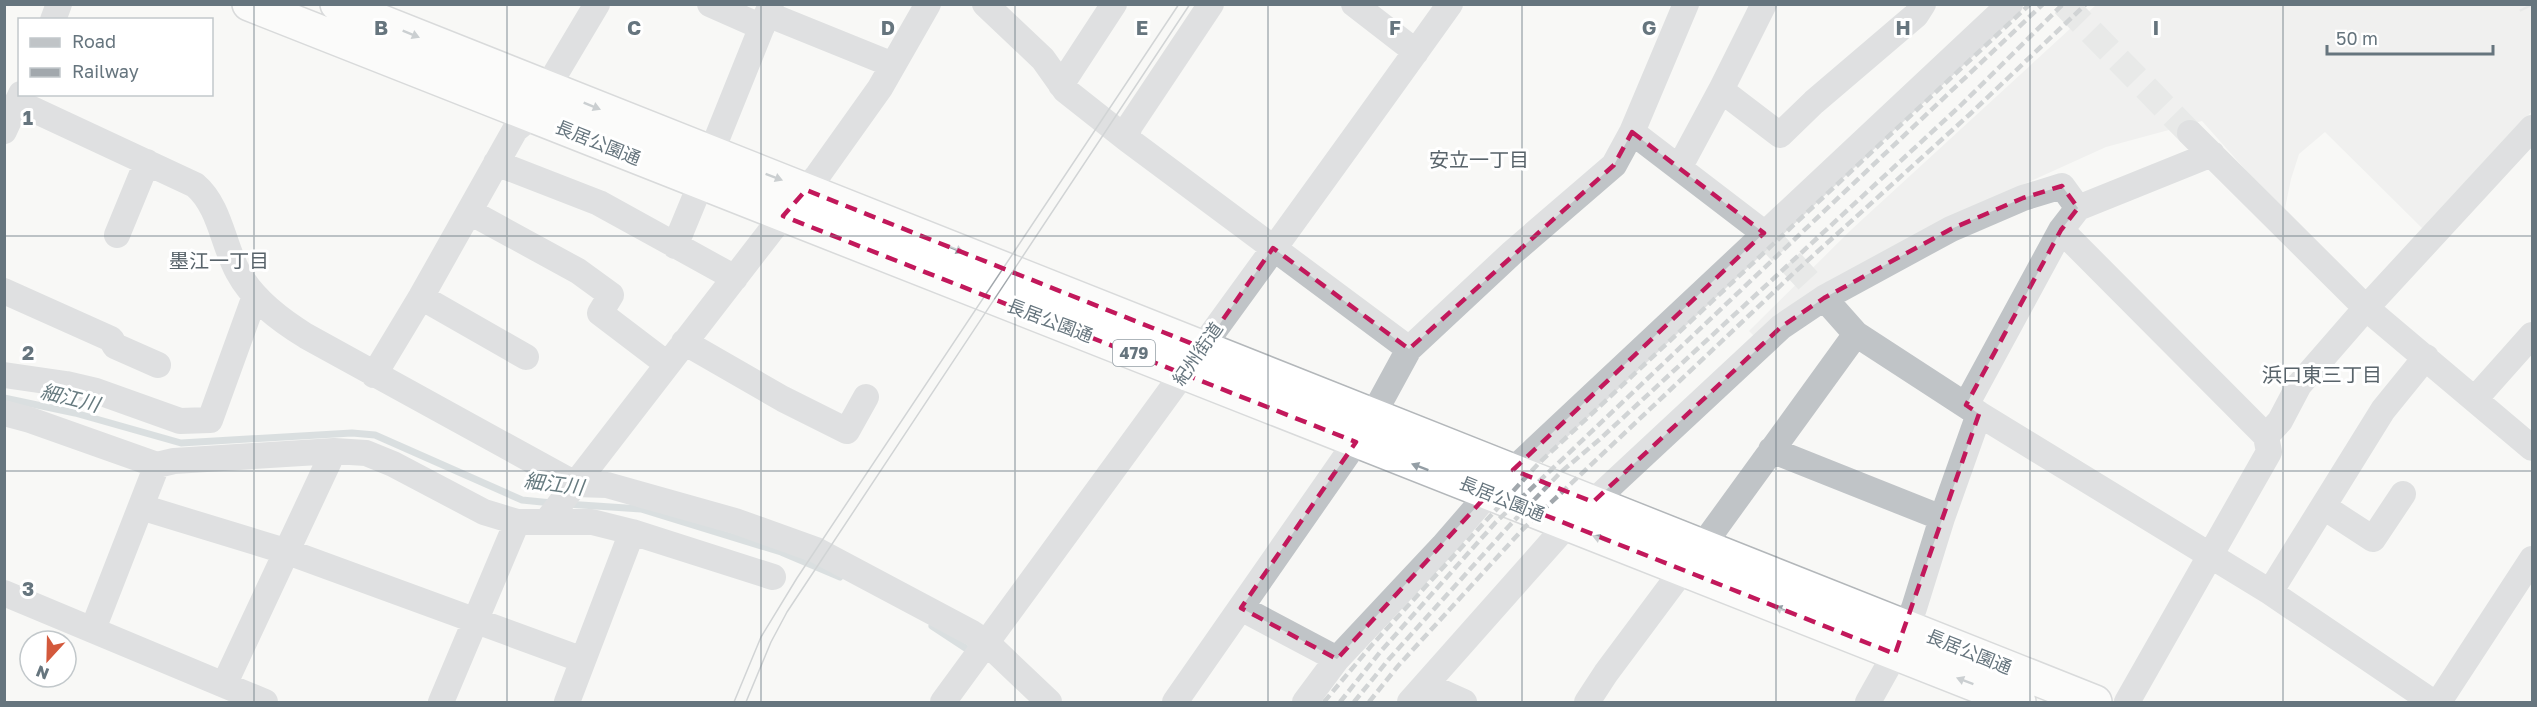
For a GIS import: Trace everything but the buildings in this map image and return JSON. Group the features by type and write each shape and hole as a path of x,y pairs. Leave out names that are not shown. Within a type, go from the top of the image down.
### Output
{"highway":[{"name":"長居公園通","path":"249,4 532,116 706,168 806,190 1194,360 1356,442 1683,571 2095,702"},
{"name":"長居公園通","path":"337,4 370,11 547,88 706,168 783,216 1194,360 1373,415 1513,470 1703,545 1901,641 2019,702"}],"street":[{"path":"547,88 597,4"},
{"path":"710,4 767,15 893,65"},
{"path":"546,522 684,342 806,190 893,65 928,4"},
{"path":"986,4 1043,59 1061,85 1090,112 1409,349"},
{"path":"1061,85 1114,4"},
{"path":"1127,139 1129,127 1211,4"},
{"path":"1354,4 1416,52"},
{"name":"紀州街道","path":"943,702 1194,360 1272,248 1450,4"},
{"path":"1373,415 1409,349 1513,252 1614,165 1632,132 1686,4"},
{"path":"1678,168 1764,4"},
{"path":"1720,90 1780,135 1814,102 1916,15 1923,4"},
{"path":"1513,470 2010,4"},
{"path":"675,246 767,15"},
{"path":"4,131 19,98 195,185 208,199 238,272 255,296 295,329 374,375 575,484 607,485 735,521 816,550 979,654 1049,702"},
{"path":"374,375 470,212 514,130 532,116"},
{"path":"2266,436 2280,421 2299,385 2366,308 2532,128"},
{"path":"1632,132 1764,233"},
{"path":"2190,133 2366,308 2532,448"},
{"path":"1868,702 1901,641 1942,518 1972,410 2061,230 2078,208 2212,154"},
{"path":"117,235 147,162"},
{"path":"496,163 599,203 735,278"},
{"path":"1593,502 1781,327 1824,298 1951,229 2023,198 2062,186 2078,208"},
{"path":"470,212 578,271 611,295 600,313 667,364"},
{"path":"2061,230 2266,436 2269,452 2127,702"},
{"path":"4,291 111,339 115,346 158,365"},
{"path":"4,375 66,384 180,421 210,420 255,296"},
{"path":"421,297 526,357"},
{"path":"1824,298 1856,334 1972,410 2270,592 2413,697 2431,701 2440,700 2532,559"},
{"path":"1703,545 1856,334"},
{"path":"2475,399 2532,335"},
{"path":"684,342 783,399 847,431 866,397"},
{"path":"2270,592 2383,410 2426,357"},
{"path":"4,413 111,447 157,465 174,461 322,451 366,453 393,464 484,512 517,522 592,522 632,532 773,577"},
{"path":"1175,702 1356,442"},
{"path":"1771,450 1942,518"},
{"path":"224,685 329,461"},
{"path":"93,629 157,465"},
{"path":"1305,702 1337,659 1489,494"},
{"path":"2324,507 2373,539 2403,494"},
{"path":"141,507 288,552 583,660"},
{"path":"441,702 517,522"},
{"path":"1418,694 1567,525"},
{"path":"567,702 632,532"},
{"path":"1587,702 1606,673 1683,571"},
{"path":"4,592 265,702"},
{"path":"1241,608 1337,659"},
{"path":"1418,694 1464,702"}],"highlighted area":[{"path":"1632,132 1764,233 1513,470 1593,502 1781,327 1824,298 1951,229 2023,198 2062,186 2078,208 2061,230 1966,405 1979,414 1895,654 1489,493 1337,659 1241,608 1356,442 783,216 806,190 1203,348 1273,248 1409,349 1614,165"}],"shaded area":[{"path":"2096,5 2532,5 2532,111 2423,229 2325,132 2299,154 2284,213 2202,121 2106,147 1989,200 1757,339 1749,331 1852,229"}],"waterway":[{"name":"細江川","path":"4,398 75,413 181,443 352,433 375,435 522,500 552,503"},
{"name":"細江川","path":"566,504 641,509 781,552 840,577"},
{"name":"細江川","path":"932,626 973,653"}],"tunnel":[{"path":"2064,4 2190,133"},
{"path":"1764,233 1824,298"}],"tram line":[{"path":"734,702 761,637 797,578 1179,4"},
{"path":"746,702 771,642 787,612 1190,4"}],"railway":[{"path":"1324,702 1371,646 1538,464 2030,4"},
{"path":"1340,702 1381,651 1496,522 2043,4"},
{"path":"1354,702 1389,659 1561,472 1600,439 1960,106 2063,4"},
{"path":"1369,702 1398,666 1523,529 1796,271 1969,115 2086,4"}],"district":[{"name":"安立一丁目","path":"1479,160"},
{"name":"墨江一丁目","path":"219,261"},
{"name":"浜口東三丁目","path":"2322,375"}]}
